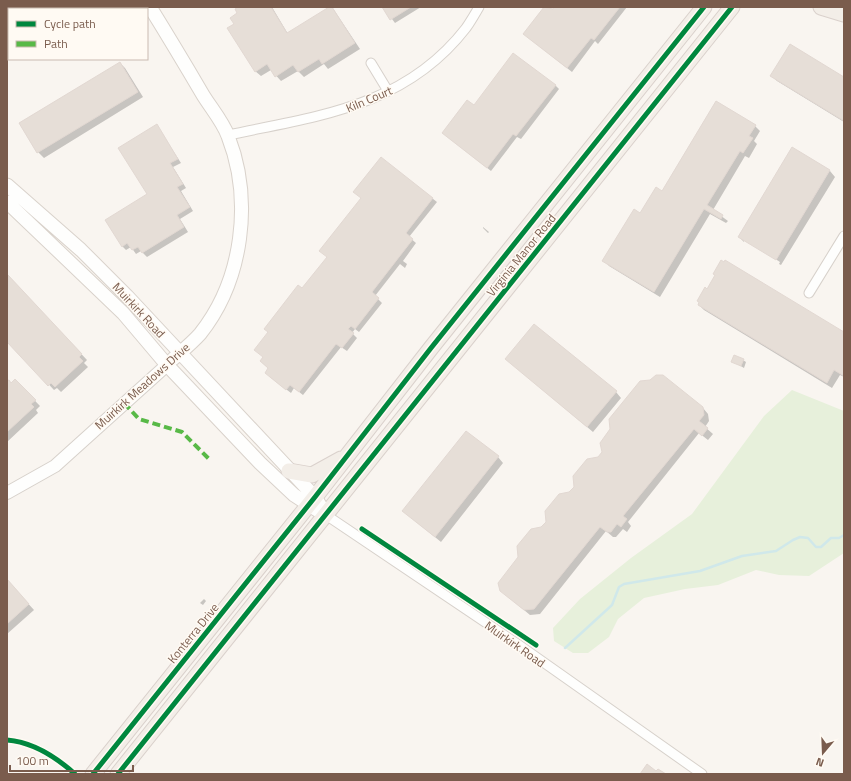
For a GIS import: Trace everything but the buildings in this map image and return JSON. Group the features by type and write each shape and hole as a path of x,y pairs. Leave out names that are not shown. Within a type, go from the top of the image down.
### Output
{"main road":[{"name":"Muirkirk Meadows Drive","path":"150,7 228,135 236,160 242,196 240,236 235,261 219,304 199,335 167,365"},
{"name":"Virginia Manor Road","path":"312,501 431,348 704,7"},
{"name":"Virginia Manor Road","path":"326,515 732,7"},
{"path":"821,7 844,14"},
{"name":"Muirkirk Road","path":"7,185 81,250 127,296 290,471 312,501 326,515"},
{"name":"Muirkirk Road","path":"7,202 123,313 167,365 260,463 294,495 312,501"},
{"path":"290,471 312,474 348,454"},
{"name":"Konterra Drive","path":"93,774 312,501"},
{"path":"118,774 326,515"}],"street":[{"name":"Kiln Court","path":"228,135 339,112 399,86 433,61 466,27 479,7"},
{"path":"372,63 388,91"},
{"path":"809,293 844,236"},
{"name":"Muirkirk Meadows Drive","path":"7,493 54,466 160,373 167,365"},
{"name":"Muirkirk Road","path":"326,515 519,645 702,774"}],"green space":[{"path":"792,390 844,411 844,553 809,576 779,575 756,570 718,585 685,589 644,598 618,619 609,637 588,653 573,653 554,641 553,628 580,599 631,558 692,514 764,416"}],"waterway":[{"path":"565,648 612,605 619,587 624,584 700,571 742,556 776,551 800,537 808,538 816,547 821,547 831,538 839,538 844,535"}],"marked path":[{"path":"124,403 139,419 182,432 210,460"}],"cycle path":[{"path":"93,774 704,7"},
{"path":"118,774 732,7"},
{"path":"362,529 536,645"},
{"path":"7,740 17,741 44,751 75,774"}]}
